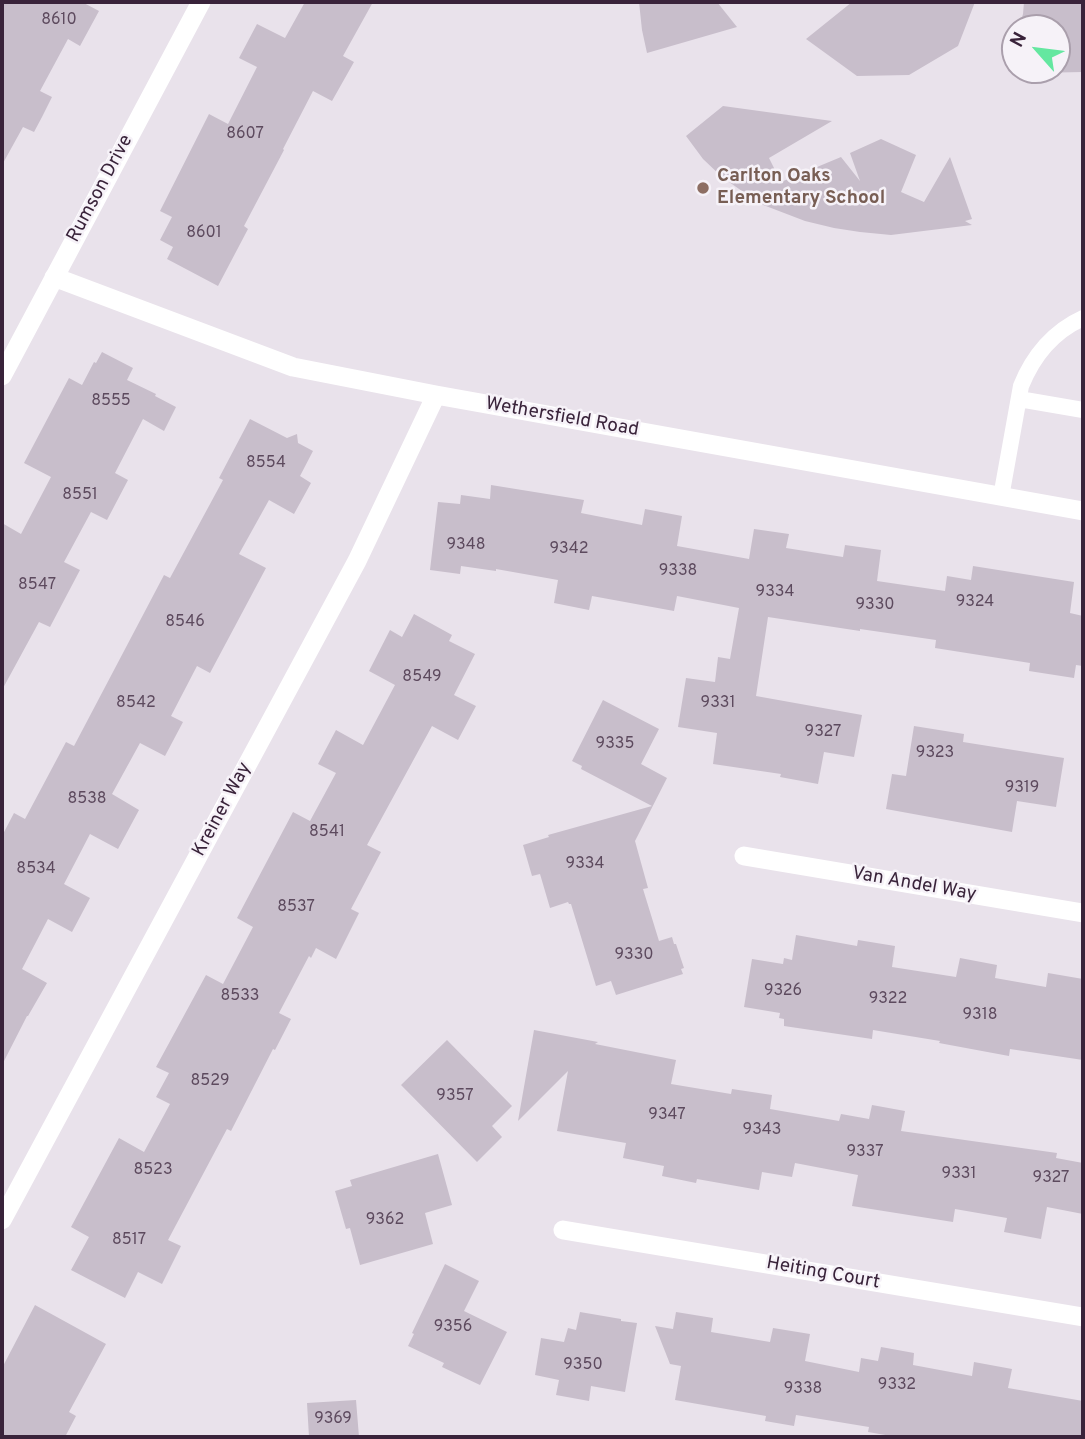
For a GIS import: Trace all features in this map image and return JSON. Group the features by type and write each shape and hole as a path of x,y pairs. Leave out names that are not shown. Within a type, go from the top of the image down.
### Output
{"street":[{"name":"Rumson Drive","path":"2,376 201,2"},
{"name":"Wethersfield Road","path":"54,277 293,367 436,396 1083,511"},
{"name":"Kreiner Way","path":"2,1220 357,561 436,396"},
{"name":"Van Andel Way","path":"744,856 1083,913"},
{"name":"Heiting Court","path":"563,1230 1083,1317"}],"lane":[{"path":"1001,497 1025,376 1036,356 1059,333 1083,318"},
{"path":"1019,400 1083,410"}],"building":[{"path":"2,2 82,2 99,11 80,46 68,39 40,91 52,97 42,117 34,132 23,127 2,165"},
{"path":"305,2 373,2 343,56 354,62 332,101 313,91 244,226 248,229 218,286 167,259 173,247 160,240 172,217 160,211 209,114 228,124 257,67 239,58 257,24 285,38"},
{"path":"639,2 717,2 737,27 647,53"},
{"path":"852,2 975,2 958,46 909,75 857,76 806,39"},
{"path":"1024,2 1083,2 1083,72 1071,72 1071,14 1023,14"},
{"path":"723,106 832,121 769,158 781,182 841,157 860,181 850,153 881,139 916,155 901,192 924,202 950,157 972,219 965,221 972,225 891,235 860,232 805,221 745,198 749,196 722,177 703,159 686,136"},
{"path":"102,352 133,368 127,380 176,407 164,431 143,419 115,473 128,480 107,520 91,512 64,562 80,570 50,627 39,622 2,690 2,523 21,534 51,477 24,463 69,378 82,385"},
{"path":"250,419 287,438 297,434 298,443 313,451 300,476 311,483 294,514 269,500 239,554 266,568 210,673 197,666 171,716 183,722 165,756 140,743 112,794 139,810 118,849 90,834 64,884 90,898 72,932 48,919 22,969 47,983 2,1065 2,836 14,813 25,819 66,742 74,746 164,575 170,578 223,480 219,478"},
{"path":"491,485 584,500 581,513 642,525 645,509 682,516 677,546 749,559 754,529 789,534 786,548 843,557 845,545 881,550 877,581 945,591 947,576 971,580 973,566 1074,582 1070,613 1083,616 1083,666 1076,665 1074,678 1029,671 1030,663 935,648 936,640 768,617 756,696 862,715 854,757 824,752 818,784 780,777 781,774 713,764 717,733 678,727 686,678 715,682 718,657 730,659 739,608 677,596 674,611 592,596 589,610 554,603 558,580 461,566 460,574 430,570 438,502 460,504 461,495 490,499"},
{"path":"414,614 452,635 449,641 475,654 454,695 476,706 458,740 432,726 367,845 381,852 351,909 359,913 336,959 316,948 311,958 309,956 279,1013 291,1019 231,1131 227,1129 168,1240 181,1246 162,1284 138,1272 125,1298 71,1270 89,1237 71,1227 119,1138 144,1152 170,1104 156,1097 169,1073 156,1067 206,975 223,984 253,927 237,918 293,812 310,821 336,773 318,764 336,730 363,745 395,685 369,671 390,630 402,637"},
{"path":"603,700 659,729 641,764 667,778 635,841 648,888 643,889 659,941 672,937 684,968 681,969 683,974 616,995 611,981 596,986 571,904 568,902 550,908 540,874 532,876 523,845 549,837 548,835 652,806 581,769 582,766 572,761"},
{"path":"914,726 964,734 963,742 1064,758 1056,807 1017,801 1012,832 886,809 892,774 906,776"},
{"path":"796,935 857,946 858,940 895,946 892,967 956,977 960,958 997,965 995,978 1046,987 1048,973 1083,979 1083,1060 1010,1049 1009,1056 873,1030 872,1039 784,1026 784,1019 779,1018 780,1013 744,1007 752,959 783,964 784,958 792,960"},
{"path":"534,1030 676,1060 671,1084 731,1094 732,1089 772,1095 770,1109 839,1121 841,1114 869,1119 872,1105 905,1111 901,1131 1057,1153 1056,1158 1083,1163 1083,1214 1047,1207 1041,1239 1004,1232 1007,1218 955,1209 953,1222 852,1206 858,1175 795,1163 792,1177 762,1172 759,1190 662,1176 664,1166 623,1158 626,1143 557,1131 568,1071 518,1121"},
{"path":"447,1040 512,1106 492,1126 502,1137 477,1162 401,1085"},
{"path":"438,1154 452,1205 425,1213 433,1244 360,1265 350,1228 346,1229 335,1191 352,1186 350,1180"},
{"path":"445,1264 479,1281 464,1311 507,1332 480,1385 442,1367 444,1363 408,1346"},
{"path":"35,1305 106,1344 69,1412 76,1416 65,1437 2,1437 2,1368"},
{"path":"580,1312 637,1323 625,1392 591,1386 589,1401 556,1395 559,1380 535,1375 541,1338 564,1342 568,1328 576,1330"},
{"path":"676,1312 713,1318 711,1332 770,1342 773,1328 810,1334 805,1361 859,1372 861,1358 878,1361 881,1347 914,1353 913,1365 972,1376 974,1362 1012,1369 1008,1388 1083,1401 1083,1437 897,1437 868,1432 869,1427 796,1415 794,1426 765,1421 766,1416 675,1400 681,1366 670,1364 655,1326 673,1329"},
{"path":"356,1400 359,1437 309,1437 307,1403"}],"place":[{"name":"Carlton Oaks Elementary School","path":"703,188"}]}
